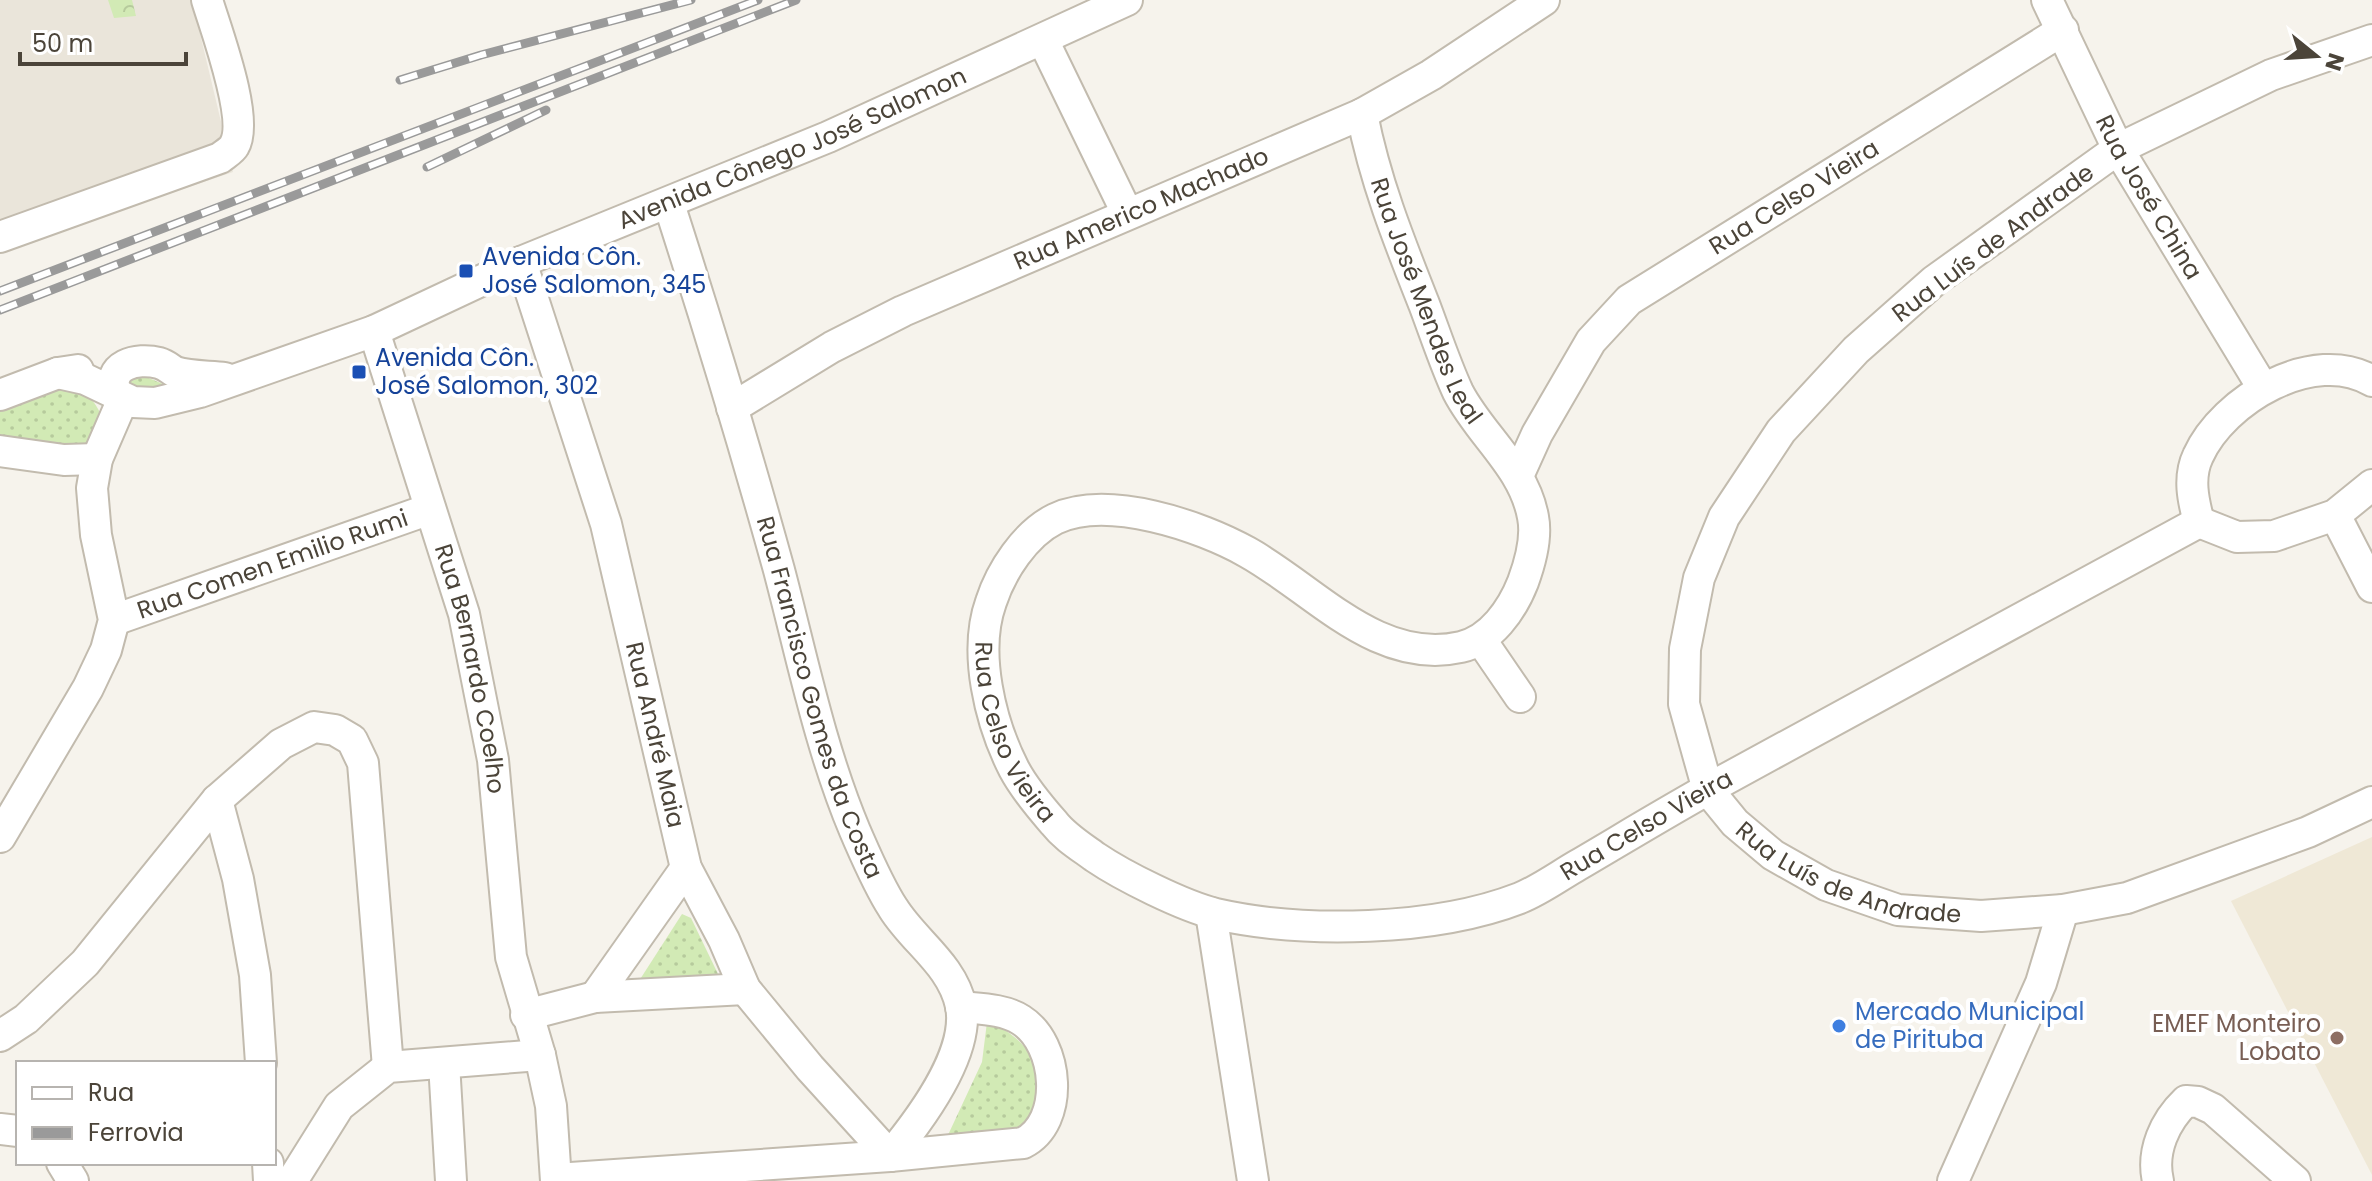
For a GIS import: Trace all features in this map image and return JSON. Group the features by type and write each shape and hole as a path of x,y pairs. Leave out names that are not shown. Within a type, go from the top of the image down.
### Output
{"street":[{"path":"0,237 220,158 234,147 239,131 239,109 207,0"},
{"name":"Avenida Cônego José Salomon","path":"165,400 200,392 374,331 521,262 828,137 1127,0"},
{"name":"Rua Americo Machado","path":"732,408 832,347 903,311 1362,114 1431,75 1544,0"},
{"name":"Rua José China","path":"2047,0 2118,149 2263,388"},
{"name":"Rua Celso Vieira","path":"1518,476 1537,434 1591,341 1629,300 2063,30"},
{"path":"1043,40 1127,213"},
{"name":"Rua Luís de Andrade","path":"2372,40 2271,75 2118,149 1934,281 1856,350 1781,431 1724,517 1699,578 1685,649 1684,704 1708,790 1735,823 1773,855 1826,885 1898,910 1981,916 2063,910 2127,898 2308,832 2372,802"},
{"name":"Rua José Mendes Leal","path":"1362,114 1371,161 1387,212 1460,395 1518,476"},
{"name":"Rua Francisco Gomes da Costa","path":"669,204 732,408 824,741 855,831 893,909 942,965 954,985 961,1007"},
{"name":"Rua André Maia","path":"521,262 606,524 686,868 724,940 745,989 810,1068 890,1156"},
{"name":"Rua Bernardo Coelho","path":"374,331 464,614 493,760 511,957 540,1055 551,1106 556,1180"},
{"path":"0,395 58,373 137,361 156,362 174,371 175,385 165,400 146,404 120,396 85,379 58,373"},
{"path":"0,837 88,688 106,650 114,620 96,535 92,488 97,459 120,396 114,381 125,365"},
{"path":"2372,381 2361,375 2322,370 2263,388 2218,423 2196,458 2191,492 2199,522 2237,537 2274,536 2335,515 2372,485"},
{"name":"Avenida Cônego José Salomon","path":"174,371 231,379"},
{"path":"0,451 64,460 97,459"},
{"path":"1518,476 1535,520 1532,552 1521,589 1501,620 1481,640 1520,697"},
{"name":"Rua Comen Emilio Rumi","path":"114,620 430,509"},
{"name":"Rua Celso Vieira","path":"1481,640 1429,651 1391,643 1347,620 1250,554 1200,529 1138,513 1095,510 1057,518 1026,541 993,593 982,630 988,698 1015,772 1060,832 1117,872 1211,913 1291,924 1374,926 1451,917 1522,897 1708,790 2199,522"},
{"path":"2335,515 2372,587"},
{"path":"0,1036 26,1019 85,963 217,800 281,744 314,727 335,730 352,740 363,763 388,1067"},
{"path":"217,800 238,879 255,975 261,1061"},
{"path":"595,997 686,868"},
{"path":"1953,1181 2041,983 2063,910"},
{"path":"1211,913 1253,1181"},
{"path":"526,1015 595,997 745,989"},
{"path":"556,1180 890,1156 1023,1143 1032,1139 1042,1127 1051,1105 1052,1082 1045,1051 1034,1032 1020,1020 1007,1015 961,1007 962,1026 944,1077 932,1099 890,1156"},
{"path":"292,1181 339,1106 388,1067 540,1055"},
{"path":"444,1063 451,1181"},
{"path":"2158,1181 2155,1171 2157,1153 2164,1130 2174,1112 2186,1101 2198,1102 2213,1109 2295,1181"}],"shaded area":[{"path":"0,0 192,0 233,172 0,251"},
{"name":"EMEF Monteiro Lobato","path":"2372,837 2372,1175 2231,901"}],"green space":[{"path":"108,0 132,0 136,16 114,18"},
{"path":"144,376 163,384 161,392 122,394 126,377"},
{"path":"70,388 91,399 103,419 93,444 0,446 0,410 46,393"},
{"path":"682,914 691,918 719,976 637,984"},
{"path":"992,1021 1028,1052 1042,1097 1025,1128 998,1134 948,1135 982,1062 987,1022"}],"railway":[{"path":"400,80 481,55 691,0"},
{"path":"0,291 758,0"},
{"path":"0,310 796,0"},
{"path":"427,167 546,110"}],"place":[{"name":"Avenida Côn. José Salomon, 345","path":"466,271"},
{"name":"Avenida Côn. José Salomon, 302","path":"359,372"},
{"name":"Mercado Municipal de Pirituba","path":"1839,1026"},
{"name":"EMEF Monteiro Lobato","path":"2337,1038"}]}
